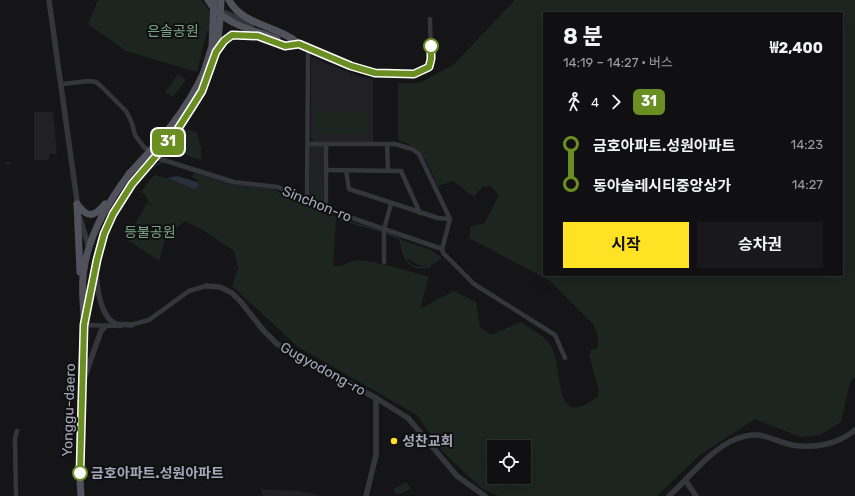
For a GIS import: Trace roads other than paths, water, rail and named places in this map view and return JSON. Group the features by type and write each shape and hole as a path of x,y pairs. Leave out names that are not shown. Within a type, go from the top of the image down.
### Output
{"main road":[{"path":"208,0 213,9 230,22 299,44"},
{"path":"214,0 218,10 216,55"},
{"path":"206,74 221,0"},
{"path":"229,0 242,16 290,36 299,44"},
{"path":"214,33 216,31 218,33 216,55"},
{"path":"206,74 224,41 232,35 258,36 285,46 299,44"},
{"name":"Yonggu-daero","path":"81,496 80,466 84,325 81,295 84,268 101,217 113,195 129,174 167,133 183,112 206,74"},
{"name":"Yonggu-daero","path":"84,325 104,234 113,214 132,184 174,135 196,102 206,74"},
{"path":"77,204 83,212 90,215 97,213 113,195"},
{"path":"77,204 81,295"},
{"path":"89,301 92,260 90,248"},
{"path":"84,325 90,248"}],"street":[{"path":"49,0 62,84 68,143 77,204 82,226 90,248"},
{"path":"218,10 351,66 375,73 414,74 429,67 431,59 430,19"},
{"path":"307,201 308,48"},
{"name":"Sinchon-ro","path":"62,84 89,81 96,82 126,111 132,123 135,135 142,146 157,158 234,182 278,188 326,210 442,250 443,253 474,284 554,335 565,358"},
{"path":"308,144 387,144 405,146 419,154 450,219 442,250"},
{"path":"326,144 326,210"},
{"path":"387,144 388,171"},
{"path":"326,170 401,171 420,213"},
{"path":"346,170 349,189 420,213 438,218 450,219"},
{"path":"384,262 384,229 391,204"},
{"path":"96,266 97,290 107,317 116,324 132,325"},
{"name":"Gugyodong-ro","path":"84,325 118,327 149,320 189,291 206,286 220,288 232,293 263,330 277,344 376,398 408,418 457,476 485,496"},
{"path":"83,384 101,331 106,326"},
{"path":"366,496 376,455 376,398"},
{"path":"669,496 717,450 735,439 763,435 791,445 806,447 834,443 846,437 855,430"},
{"path":"16,496 15,439 17,431"},
{"path":"686,481 696,496"}],"waterway":[{"path":"148,170 163,162"},
{"path":"5,163 11,163"},
{"path":"170,164 233,185 273,190 336,218 383,232"},
{"path":"386,233 400,239 403,252 408,262 412,266 423,268 431,266"}],"place":[{"name":"성찬교회","path":"394,441"},
{"name":"금호아파트.성원아파트","path":"80,473"}],"park label":[{"name":"은솔공원","path":"173,31"},
{"name":"등불공원","path":"150,232"}]}
